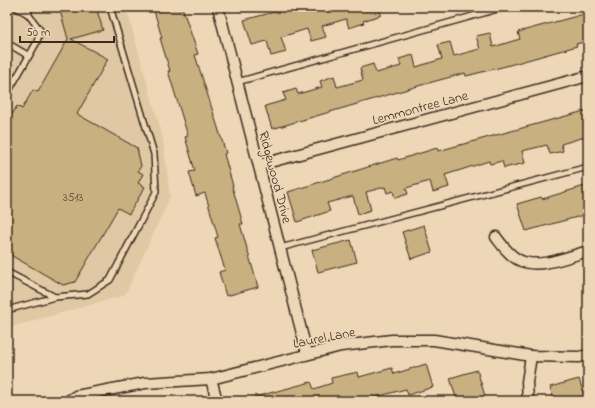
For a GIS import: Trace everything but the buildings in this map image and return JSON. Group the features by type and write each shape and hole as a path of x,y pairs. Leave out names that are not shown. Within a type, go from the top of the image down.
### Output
{"street":[{"name":"Ridgewood Drive","path":"218,7 307,353"},
{"name":"Lemmontree Lane","path":"259,165 588,76"},
{"path":"496,236 510,254 519,260 534,263 588,250"},
{"name":"Laurel Lane","path":"68,401 76,396 145,383 211,379 307,353 342,346 392,340 434,340 531,356 579,357 588,355"},
{"path":"528,401 527,382 531,356"},
{"path":"211,379 217,401"}],"lane":[{"path":"7,94 37,42 40,30 28,14 15,7"},
{"path":"28,14 30,7"},
{"path":"7,310 55,297 88,294 110,280 156,192 154,154 110,7"},
{"path":"237,82 505,7"},
{"path":"7,43 29,56"},
{"path":"7,81 13,84"},
{"path":"280,248 588,167"},
{"path":"7,272 55,297"}],"shaded area":[{"path":"7,7 126,7 163,139 170,197 125,295 7,328"}]}
